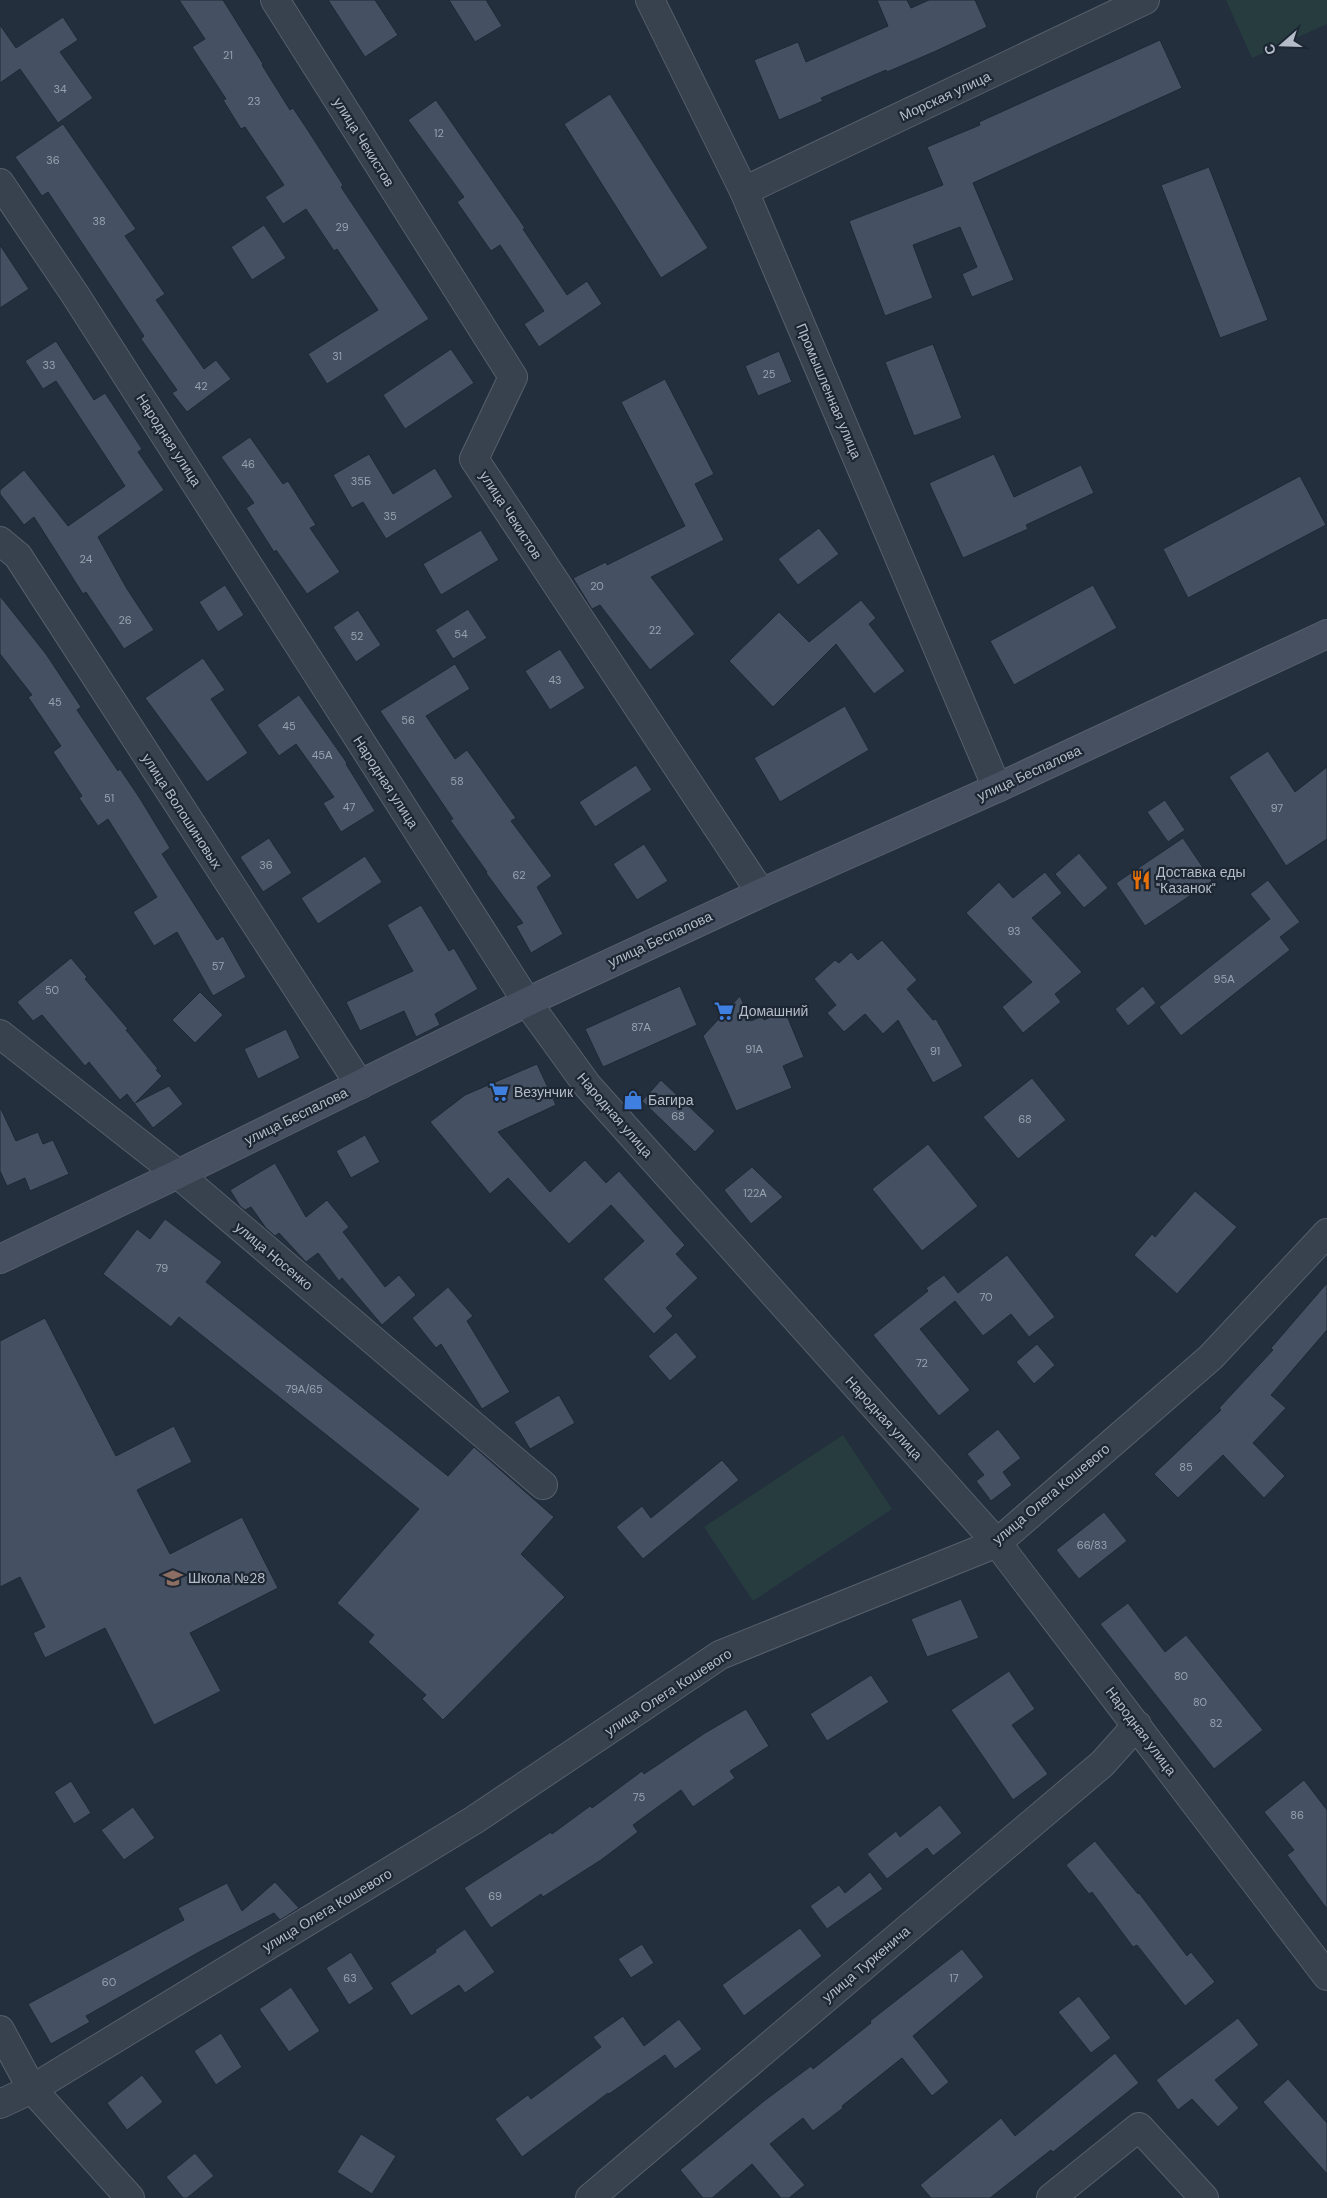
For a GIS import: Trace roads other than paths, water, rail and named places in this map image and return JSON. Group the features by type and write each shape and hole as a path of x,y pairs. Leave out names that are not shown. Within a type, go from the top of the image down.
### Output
{"main road":[{"name":"улица Беспалова","path":"0,1259 178,1174 527,1002 761,893 998,788 1327,634"}],"street":[{"name":"улица Чекистов","path":"275,0 512,377 474,459 761,893"},
{"name":"Промышленная улица","path":"650,0 744,191 998,788"},
{"name":"Морская улица","path":"744,191 1145,0"},
{"name":"Народная улица","path":"0,182 76,296 527,1002 586,1084 997,1543 1327,1976"},
{"name":"улица Волошиновых","path":"0,542 18,556 360,1085"},
{"name":"улица Носенко","path":"0,1034 178,1174 543,1485"},
{"name":"улица Олега Кошевого","path":"0,2104 32,2089 474,1820 720,1655 997,1543 1211,1357 1327,1233"},
{"name":"улица Туркенича","path":"590,2198 1102,1764 1137,1725"},
{"path":"0,2030 32,2089 130,2198"},
{"path":"1051,2198 1140,2127 1204,2198"}],"place":[{"name":"Доставка еды \"Казанок\"","path":"1141,880"},
{"name":"Домашний","path":"724,1011"},
{"name":"Везунчик","path":"499,1092"},
{"name":"Багира","path":"633,1100"},
{"name":"Школа №28","path":"173,1578"}]}
